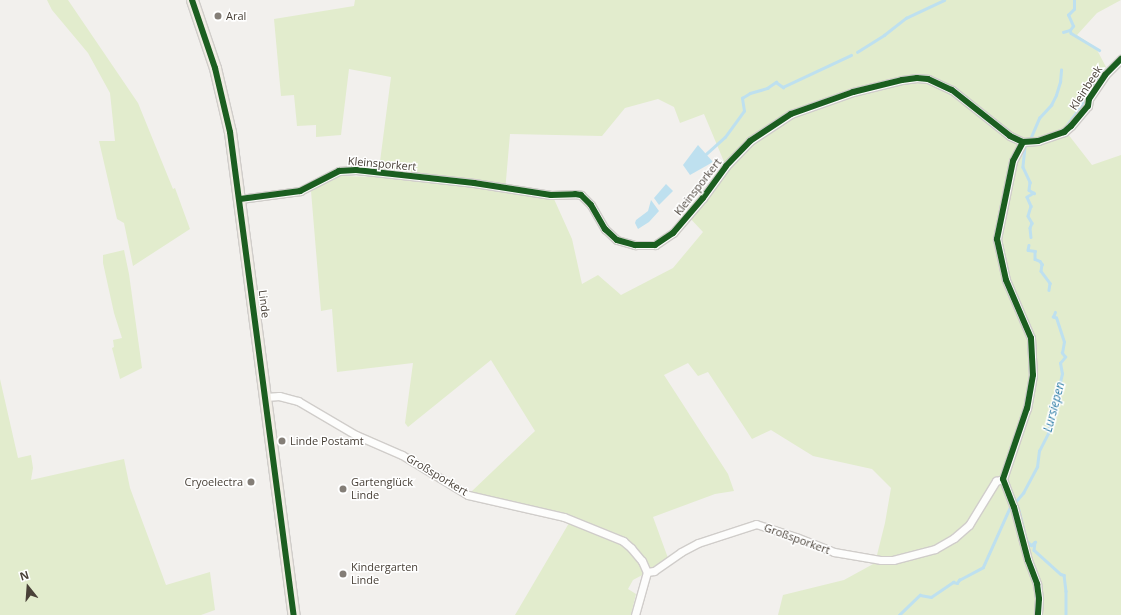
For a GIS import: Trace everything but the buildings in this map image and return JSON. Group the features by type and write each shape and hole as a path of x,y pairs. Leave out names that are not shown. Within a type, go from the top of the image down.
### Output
{"main road":[{"name":"Linde","path":"192,0 223,101 230,132 294,615"}],"street":[{"name":"Kleinbeek","path":"1023,142 1038,141 1064,132 1088,106 1089,99 1105,75 1121,59"},
{"name":"Kleinsporkert","path":"240,199 300,191 339,171 356,170 474,183 551,195 575,194 581,195 591,205 605,229 611,236 626,243 645,246 655,244 674,233 704,198 726,166 750,141 791,114 852,92 902,80 917,78 928,79 952,90 1010,136 1023,142"},
{"path":"1023,142 1013,161 996,239 1006,280 1031,338 1033,354 1033,375 1027,408 1004,479 1014,507 1028,560 1037,584 1039,599 1038,615"},
{"name":"Großsporkert","path":"266,397 280,396 298,401 356,436 402,455 468,495 564,516 602,532 631,548 642,560 647,572 654,571 681,552 698,543 756,524 796,537 834,552 893,560 944,545 964,531 996,481 1004,479"},
{"path":"635,615 647,572"}],"green space":[{"path":"47,0 68,0 138,103 173,189 175,188 190,229 133,266 124,223 117,219 99,141 115,141 110,93 88,53 52,10"},
{"path":"355,0 1121,0 1097,13 1077,35 1096,48 1106,67 1064,129 1092,165 1121,155 1121,615 778,615 783,595 844,580 875,563 885,523 891,488 872,469 813,456 771,430 752,439 708,372 698,376 688,363 664,375 728,474 734,491 715,494 653,517 668,558 659,566 633,580 628,589 636,594 631,615 515,615 572,518 471,492 535,431 491,360 408,427 405,423 413,363 337,372 332,309 321,311 311,191 327,181 341,176 378,177 391,77 349,69 341,135 316,137 316,125 297,126 294,95 281,96 274,19 354,6","holes":["658,99 674,107 680,123 704,114 725,164 687,215 703,232 673,268 621,295 598,275 582,284 572,239 554,199 505,192 510,134 602,136 625,108"]},
{"path":"124,250 129,274 142,368 120,379 112,348 114,347 113,340 122,338 114,313 103,263 103,255"},
{"path":"0,379 18,458 31,455 33,468 31,480 124,459 130,488 166,585 210,572 215,610 201,615 0,615"}],"water":[{"path":"698,145 713,162 690,175 683,165"},
{"path":"666,184 673,191 659,205 654,198"},
{"path":"651,200 659,211 649,222 638,229 635,223 636,220 648,211"}],"waterway":[{"path":"857,52 884,35 906,18 944,0"},
{"name":"Lursiepen","path":"1063,32 1070,30 1073,26 1068,15 1074,9 1074,0"},
{"path":"1070,30 1071,33 1099,50"},
{"path":"706,154 725,137 744,111 742,98 750,93 767,88 776,82 783,87 851,55"},
{"name":"Lursiepen","path":"1031,137 1039,118 1051,105 1056,95 1060,82 1061,70"},
{"path":"1066,126 1081,106 1083,100 1102,70"},
{"name":"Lursiepen","path":"1025,147 1023,167 1030,182 1029,190 1034,193 1027,197 1031,206 1028,216 1032,223 1030,228 1031,237"},
{"name":"Lursiepen","path":"1029,245 1028,250 1035,251 1035,259 1040,261 1042,264 1041,271 1050,283 1049,290"},
{"name":"Lursiepen","path":"1016,501 1023,493 1037,467 1039,451 1048,433 1062,374 1060,363 1065,357 1062,353 1064,342 1056,318 1053,317 1055,312"},
{"path":"899,615 920,595 931,597 953,582 957,583 959,580 983,567 1010,507"},
{"name":"Lursiepen","path":"1019,510 1027,541 1031,545 1035,542 1034,550 1064,575 1066,615"}],"cycle path":[{"path":"192,0 215,68 230,132 294,615"},
{"path":"240,199 300,191 339,171 356,170 474,183 551,195 575,194 581,195 591,205 605,229 617,240 635,245 655,245 673,233 703,198 726,166 750,141 791,114 853,92 902,80 917,78 928,79 952,90 1010,136 1023,142 1038,141 1064,132 1071,126 1088,106 1089,99 1105,75 1121,59"},
{"path":"1023,142 1013,161 997,239 1006,280 1031,338 1033,375 1027,408 1003,479 1014,507 1028,560 1037,584 1039,599 1038,615"}],"place":[{"name":"Aral","path":"218,16"},
{"name":"Linde Postamt","path":"282,441"},
{"name":"Cryoelectra","path":"251,482"},
{"name":"Gartenglück Linde","path":"343,489"},
{"name":"Kindergarten Linde","path":"343,574"}]}
